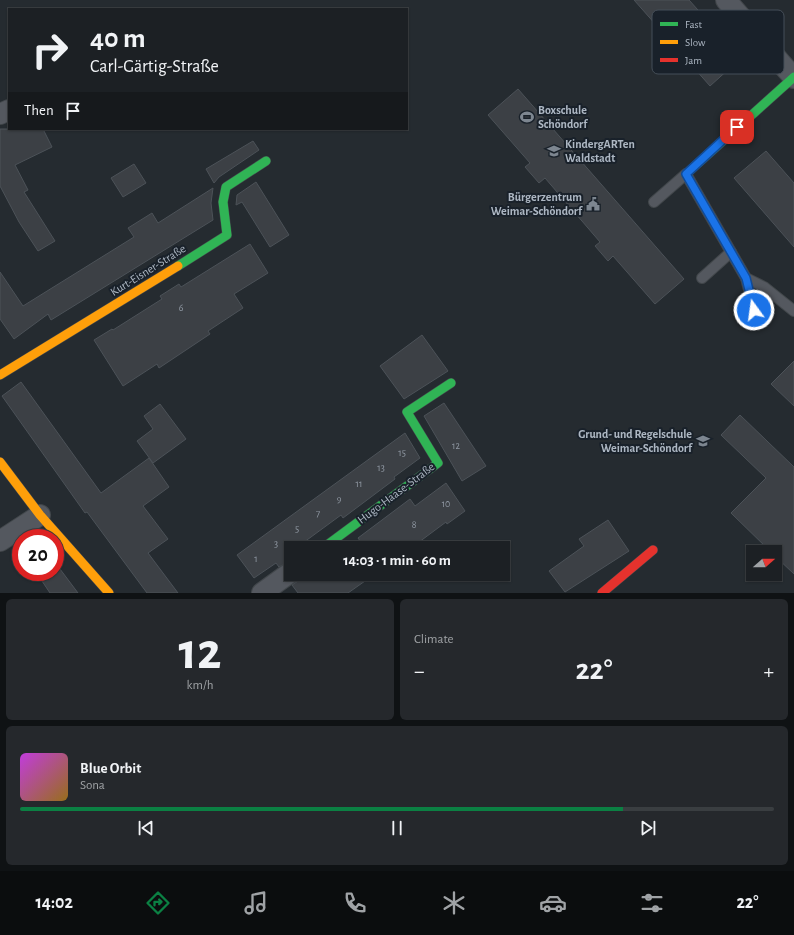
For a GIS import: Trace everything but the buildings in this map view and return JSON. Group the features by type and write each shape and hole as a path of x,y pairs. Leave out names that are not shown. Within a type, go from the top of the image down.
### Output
{"street":[{"path":"726,0 735,10"},
{"path":"686,174 794,78 784,67"},
{"name":"Kurt-Eisner-Straße","path":"0,376 227,235 224,202 226,187 266,161"},
{"name":"Hugo-Haase-Straße","path":"332,541 438,463 407,412 451,383"},
{"path":"0,462 40,515 109,593"},
{"path":"0,542 40,515"},
{"path":"602,593 653,550"},
{"path":"262,593 284,577"}],"lane":[{"path":"654,202 686,174 746,278 754,310"},
{"path":"702,278 731,252"},
{"path":"746,278 764,287 794,311"},
{"path":"653,550 662,542"}],"traffic: fast":[{"path":"686,174 794,77"},
{"path":"178,266 227,235 223,202 226,187 266,161"},
{"path":"332,541 438,463 407,412 451,383"}],"traffic: slow":[{"path":"0,375 178,266"},
{"path":"0,462 40,515 109,593"}],"traffic: jam":[{"path":"602,593 653,550"}],"place":[{"name":"Boxschule Schöndorf","path":"527,117"},
{"name":"KindergARTen Waldstadt","path":"554,151"},
{"name":"Bürgerzentrum Weimar-Schöndorf","path":"593,204"},
{"name":"Grund- und Regelschule Weimar-Schöndorf","path":"703,441"}],"route":[{"path":"737,127 686,174 746,278 754,310"}]}
